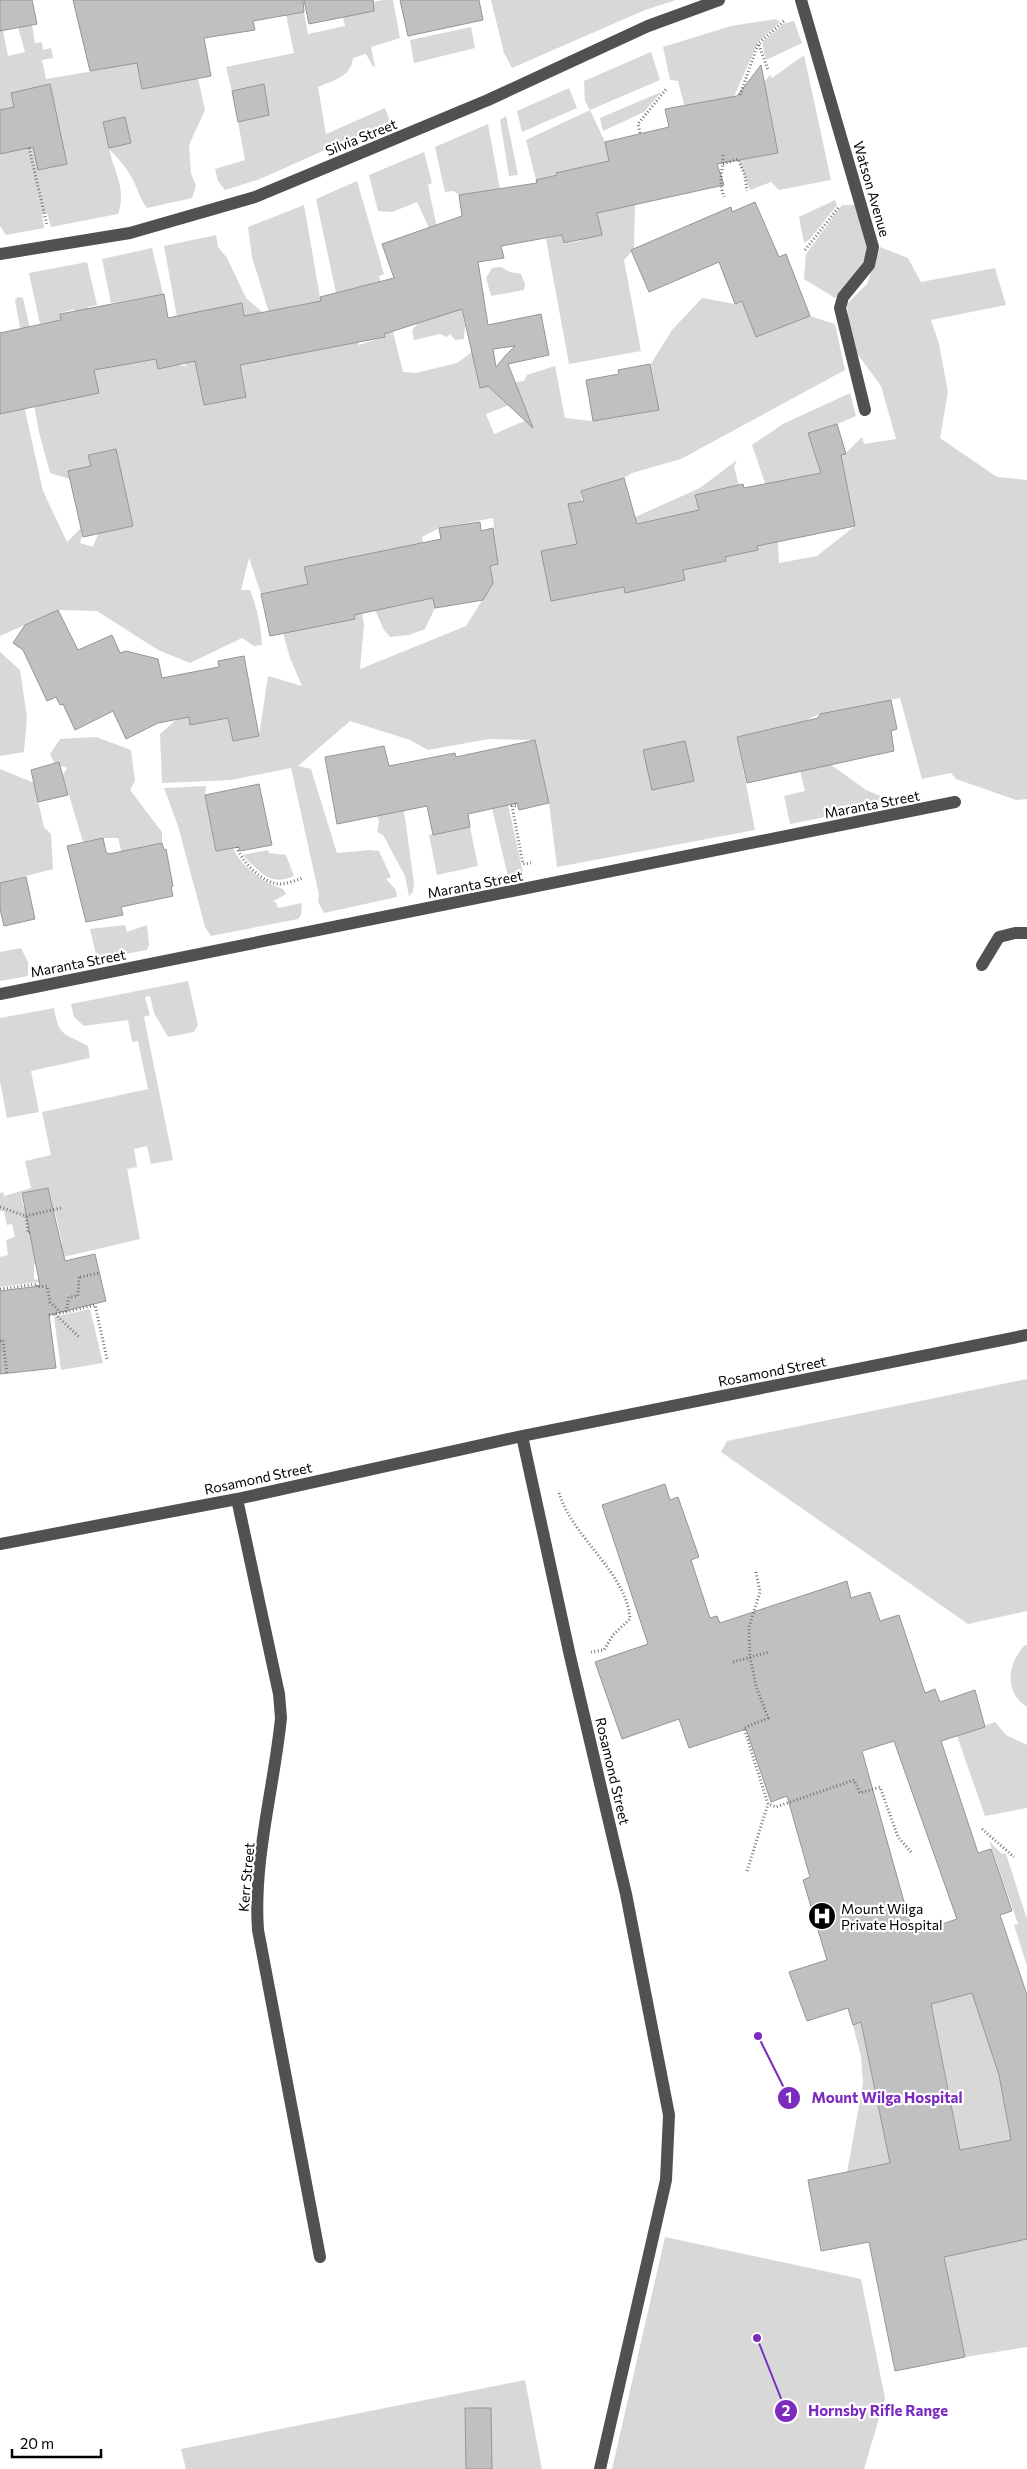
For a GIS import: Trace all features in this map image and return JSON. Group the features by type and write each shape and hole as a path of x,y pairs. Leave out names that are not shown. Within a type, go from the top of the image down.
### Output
{"street":[{"name":"Silvia Street","path":"0,254 130,233 255,196 488,100 648,26 719,0"},
{"name":"Watson Avenue","path":"801,0 873,247 869,265 843,297 840,308 865,410"},
{"name":"Maranta Street","path":"0,994 955,802"},
{"path":"982,965 999,937 1015,933 1027,933"},
{"name":"Rosamond Street","path":"0,1544 238,1499 522,1436 1027,1335"},
{"name":"Rosamond Street","path":"522,1436 570,1656 626,1894 670,2115 666,2180 600,2469"},
{"name":"Kerr Street","path":"238,1499 279,1694 281,1718 256,1907 258,1930 320,2257"}],"path":[{"path":"740,95 758,44 784,20"},
{"path":"758,44 768,70"},
{"path":"640,133 638,124 667,88"},
{"path":"29,148 48,228"},
{"path":"723,155 720,184 724,197"},
{"path":"723,164 738,159 745,176 747,192"},
{"path":"805,250 856,185"},
{"path":"515,803 516,806 512,806 523,864 539,861"},
{"path":"237,847 240,856 273,883 281,884 303,878"},
{"path":"0,1207 26,1216 61,1208"},
{"path":"26,1216 28,1233 30,1232"},
{"path":"66,1312 69,1297 78,1296 79,1277 100,1273"},
{"path":"0,1289 36,1284 37,1286 46,1286 50,1302 61,1313"},
{"path":"49,1315 96,1305 107,1359"},
{"path":"55,1314 80,1338"},
{"path":"0,1340 3,1340 7,1374"},
{"path":"557,1486 564,1510 613,1578 629,1604 630,1619 613,1635 604,1650 570,1656"},
{"path":"747,1871 768,1804 744,1728 768,1718 756,1686 750,1657 749,1626 760,1592 756,1572"},
{"path":"733,1662 769,1652"},
{"path":"768,1804 776,1807 854,1780 860,1793 880,1787 898,1836 912,1853"},
{"path":"982,1829 1014,1857"}],"shaded area":[{"path":"28,0 35,43 42,42 43,50 51,48 53,58 42,60 46,79 105,69 97,23 97,0 135,54 142,88 198,78 205,110 189,145 191,173 196,186 192,198 147,208 129,173 109,149 119,181 121,197 118,214 51,227 47,213 42,214 44,228 6,235 0,226 0,154 33,147 38,170 67,164 51,91 32,95 11,93 14,107 0,110 0,31 3,31 8,56 25,52 18,27","holes":["124,117 131,143 109,148 103,123"]},
{"path":"383,0 393,0 400,38 371,47 375,66 373,67 366,54 353,58 349,70 345,74 336,80 318,87 326,134 385,108 390,121 260,179 225,190 218,181 215,169 245,160 238,122 269,115 264,84 232,91 226,67 294,53 286,15 304,12 308,34 345,26 341,9"},
{"path":"491,0 676,0 645,10 512,68 504,53"},
{"path":"776,19 780,22 758,42 734,97 685,108 678,81 670,80 663,47 731,26"},
{"path":"794,21 802,43 766,60 762,43 783,24"},
{"path":"471,27 475,48 414,63 410,40"},
{"path":"651,52 660,80 590,110 585,101 584,81"},
{"path":"804,55 831,180 779,190 771,182 750,190 738,158 748,139 753,158 777,153 769,101 761,102 756,92 770,75 772,78"},
{"path":"569,88 577,108 522,132 517,111"},
{"path":"661,92 644,112 603,131 600,118"},
{"path":"590,110 605,142 613,177 635,204 634,249 624,260 641,351 569,364 546,239 562,235 564,244 580,241 600,227 589,177 587,178 584,166 536,180 526,140"},
{"path":"506,116 518,175 509,176 500,120"},
{"path":"488,124 500,189 459,195 453,191 445,192 435,147"},
{"path":"424,152 432,183 428,185 437,228 429,228 417,202 392,212 378,211 369,175"},
{"path":"357,181 384,274 379,276 403,372 416,373 457,363 472,352 488,350 482,381 494,392 501,384 524,381 527,375 555,366 565,418 593,421 659,410 651,364 672,330 702,298 735,304 742,301 756,337 810,316 835,324 845,370 681,459 632,473 624,478 581,491 582,502 635,517 700,488 737,460 734,467 739,485 695,495 713,564 726,561 725,557 758,550 755,535 778,542 779,563 817,556 855,526 845,476 768,492 752,445 783,424 850,393 856,416 837,424 846,453 862,437 864,444 896,439 881,386 856,352 849,324 847,304 867,284 880,247 908,258 921,282 995,268 1006,305 931,320 939,344 948,392 940,438 997,477 1027,480 1027,799 1016,800 956,779 951,773 922,779 900,698 820,714 802,722 737,737 755,830 557,867 549,803 535,740 489,739 428,750 410,740 350,721 298,766 311,769 337,853 379,851 391,877 386,879 396,890 397,897 324,913 318,902 319,895 291,768 231,780 162,783 160,734 177,719 189,717 190,725 228,718 233,741 259,736 268,676 302,686 290,658 283,633 355,619 347,581 356,579 364,625 360,669 466,626 491,586 490,566 498,564 493,518 439,528 422,537 435,608 425,629 409,635 390,637 384,630 375,610 412,603 401,547 305,567 308,584 261,594 249,558 241,590 250,590 258,617 262,645 254,646 242,638 190,663 158,650 97,611 58,610 0,636 0,414 15,411 20,387 43,491 67,542 81,528 82,536 80,543 93,547 98,534 133,526 116,449 88,454 91,466 70,479 50,473 39,432 15,300 18,297 23,298 47,404 99,393 91,354 156,359 158,369 177,365 186,366 164,246 216,235 218,247 227,258 246,298 267,316 319,349 309,303 276,310 270,316 252,257 248,227 304,205 320,297 357,340 359,345 384,337 358,287 336,293 316,199","holes":["242,303 249,343 236,346 246,396 204,405","522,400 529,419 494,434 486,414","671,516 685,580 625,593 617,556 622,527","583,543 594,593 551,601 541,551"]},
{"path":"835,200 837,205 810,239 804,243 799,217"},
{"path":"842,205 858,205 867,248 860,269 835,298 804,279 806,254"},
{"path":"152,248 163,294 111,303 102,259"},
{"path":"87,262 97,305 88,307 90,314 77,316 75,309 60,313 61,320 40,324 29,273"},
{"path":"501,267 510,272 521,274 525,284 524,290 491,296 486,278 492,268"},
{"path":"455,281 465,325 464,339 455,340 450,334 447,337 440,334 414,340 412,330"},
{"path":"0,652 20,670 27,717 24,752 0,756"},
{"path":"96,737 131,750 135,781 130,790 162,832 162,843 141,847 123,859 118,838 103,838 83,842 63,775 67,768 55,764 50,754 60,739"},
{"path":"830,764 866,790 883,797 885,805 790,824 784,796 805,791 800,771"},
{"path":"0,769 34,783 44,827 51,834 53,869 0,883"},
{"path":"206,786 205,795 216,851 233,848 247,868 268,883 283,889 286,894 272,902 276,902 278,908 302,903 301,915 298,919 211,936 205,927 178,826 164,788"},
{"path":"508,804 523,873 508,877 492,808"},
{"path":"404,811 414,883 413,892 409,896 405,876 383,835 377,832 379,821 377,816"},
{"path":"470,827 478,866 437,875 429,835"},
{"path":"268,850 269,853 286,855 294,876 278,880 265,876 242,855"},
{"path":"125,925 127,932 147,925 149,945 147,950 97,959 90,929"},
{"path":"21,948 28,962 28,976 0,981 0,952"},
{"path":"188,981 198,1025 194,1032 168,1037 154,1013 150,996 145,997 150,1015 144,1017 173,1160 151,1164 147,1146 134,1149 137,1167 127,1169 140,1239 34,1264 34,1279 55,1286 36,1282 0,1287 0,1257 8,1255 6,1240 15,1237 12,1224 7,1225 4,1211 0,1211 0,1193 3,1192 4,1196 31,1188 25,1161 51,1155 42,1112 148,1089 138,1041 132,1042 128,1020 84,1026 74,1017 71,1004","holes":["48,1188 52,1201 23,1206 21,1193","55,1212 62,1243 33,1248 27,1217"]},
{"path":"54,1008 61,1030 88,1046 90,1058 31,1071 39,1112 7,1118 0,1081 0,1018"},
{"path":"90,1309 103,1363 61,1370 54,1317"},
{"path":"1027,1379 1027,1611 968,1624 721,1452 727,1441"},
{"path":"1025,1645 1027,1645 1027,1707 1019,1701 1011,1686 1012,1669 1015,1660"},
{"path":"995,1722 1006,1735 1027,1745 1027,1808 985,1816 957,1736"},
{"path":"989,1841 1001,1853 1006,1854 1027,1919 1027,1966 1014,1925 1018,1924"},
{"path":"972,1993 999,2072 1011,2140 960,2150 931,2002"},
{"path":"861,2022 890,2163 847,2173 863,2083 861,2057 853,2025"},
{"path":"1027,2225 1027,2347 965,2357 938,2227"},
{"path":"665,2237 861,2279 885,2398 864,2469 612,2469"},
{"path":"525,2380 542,2469 186,2469 181,2449"}],"building":[{"path":"0,0 32,0 37,24 0,31"},
{"path":"73,0 303,0 304,12 253,21 255,30 204,38 211,76 142,89 137,63 90,71"},
{"path":"304,0 373,0 374,11 309,24"},
{"path":"400,0 479,0 483,20 408,36"},
{"path":"761,65 778,153 717,164 724,185 597,213 602,235 564,243 562,235 501,246 504,258 478,262 488,325 541,314 549,355 508,364 533,428 488,386 480,388 462,309 384,334 385,337 240,365 246,397 204,405 195,361 158,369 156,359 94,370 99,393 0,414 0,333 61,320 60,314 164,294 168,318 242,303 244,316 321,301 320,297 394,278 382,244 462,216 459,195 537,183 536,180 557,175 556,173 609,161 605,142 669,127 665,109 737,96","holes":["515,346 496,367 493,349"]},
{"path":"50,84 67,164 38,170 33,147 0,154 0,110 14,107 11,93"},
{"path":"264,84 269,115 238,122 232,91"},
{"path":"125,117 131,143 109,148 103,122"},
{"path":"755,202 779,257 786,254 810,316 756,337 742,301 735,304 719,262 649,292 631,250 731,207 732,212"},
{"path":"650,364 659,410 593,421 586,380 619,374 618,370"},
{"path":"837,424 846,454 841,455 855,526 757,546 758,550 725,557 726,561 683,570 685,580 625,593 624,587 551,601 541,551 577,544 568,504 584,501 581,491 624,478 637,524 699,510 695,495 743,484 744,488 821,473 808,433"},
{"path":"116,449 133,526 83,537 68,471 91,466 88,455"},
{"path":"480,522 481,531 493,528 498,564 490,566 493,583 483,600 435,608 433,598 354,615 355,619 270,636 261,594 308,584 304,567 441,539 439,528"},
{"path":"58,610 78,650 112,635 120,653 126,651 158,659 162,678 219,667 218,661 244,656 259,736 233,741 228,718 190,725 189,717 158,723 126,739 113,711 75,730 63,704 60,705 56,697 47,701 23,650 13,643 25,625"},
{"path":"891,700 897,729 891,731 894,751 747,783 737,737 818,718 820,714"},
{"path":"535,740 549,803 519,810 517,803 468,814 470,827 433,835 427,806 337,824 325,757 384,746 389,766 455,753 456,757"},
{"path":"685,741 694,781 652,790 643,750"},
{"path":"59,762 68,795 38,802 31,770"},
{"path":"259,784 272,845 240,851 239,847 216,851 205,795"},
{"path":"103,838 106,852 109,854 162,843 164,850 166,849 173,896 121,907 123,915 86,922 67,846"},
{"path":"26,877 35,919 4,926 0,909 0,883"},
{"path":"48,1188 65,1261 95,1254 106,1301 49,1315 56,1368 0,1374 0,1291 40,1286 22,1193"},
{"path":"665,1484 670,1500 678,1497 699,1557 691,1560 710,1618 717,1616 720,1623 847,1581 851,1598 870,1592 880,1621 899,1615 925,1693 935,1689 940,1702 975,1690 985,1727 941,1741 978,1853 991,1849 1002,1881 1012,1911 1000,1915 1027,1995 1027,2239 944,2257 965,2357 895,2371 869,2242 821,2251 808,2180 890,2163 861,2022 853,2025 848,2008 807,2021 789,1972 827,1960 803,1880 810,1877 787,1796 771,1802 746,1729 689,1748 679,1719 622,1739 595,1662 648,1644 602,1505","holes":["894,1741 957,1919 913,1934 862,1751","972,1993 999,2075 1011,2140 960,2150 931,2004"]},
{"path":"465,2408 491,2408 492,2469 466,2469"}],"place":[{"name":"Mount Wilga Private Hospital","path":"822,1916"},
{"name":"Mount Wilga Hospital","path":"758,2036"},
{"name":"Hornsby Rifle Range","path":"757,2338"}]}
